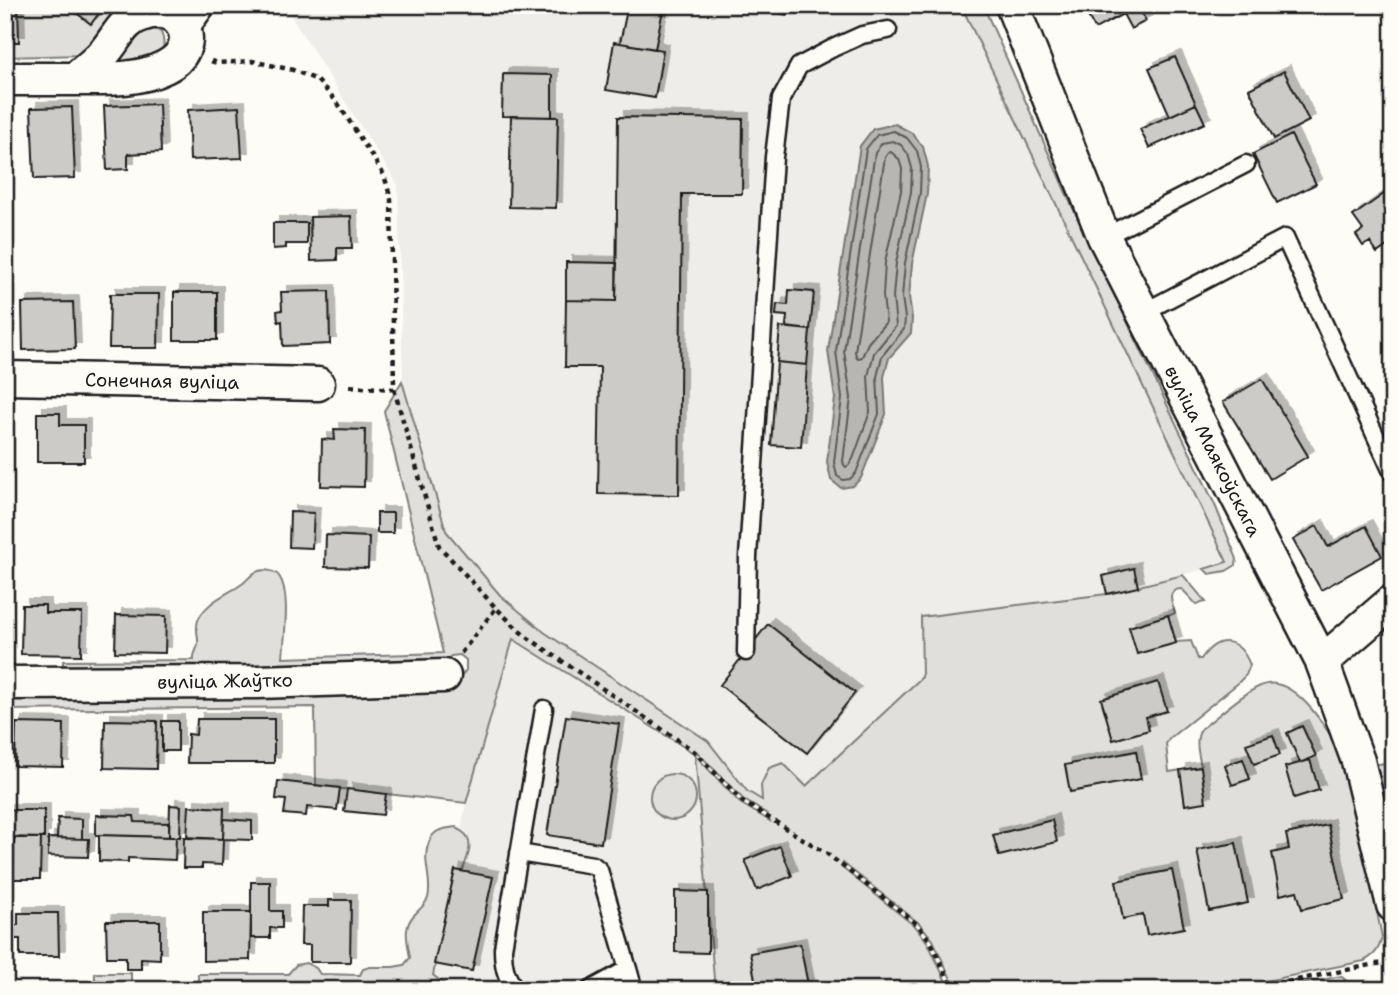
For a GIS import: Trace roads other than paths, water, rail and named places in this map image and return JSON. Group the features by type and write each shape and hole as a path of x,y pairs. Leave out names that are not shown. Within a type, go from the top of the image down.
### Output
{"street":[{"name":"вуліца Маякоўскага","path":"1012,5 1104,237 1322,662 1386,841 1393,905"},
{"path":"5,79 75,79 104,79 140,76 167,67 185,44 178,18 163,11 143,14 125,23 104,54 75,79"},
{"name":"Сонечная вуліца","path":"5,378 318,384"},
{"path":"1322,662 1393,601"},
{"name":"вуліца Жаўтко","path":"5,683 258,682 444,676"}],"lane":[{"path":"185,44 208,5"},
{"path":"746,653 748,557 774,157 781,99 799,66 862,35 888,30"},
{"path":"1104,237 1246,164"},
{"path":"1142,313 1285,238 1393,474"},
{"path":"516,990 503,965 503,947 544,709"},
{"path":"519,853 593,864 602,876 634,990"},
{"path":"590,990 628,969"}],"water":[{"path":"895,124 912,133 923,147 928,166 927,194 912,264 909,297 911,333 889,358 884,377 886,414 861,478 853,486 841,488 831,480 827,462 835,398 828,351 860,146 873,129"}]}
